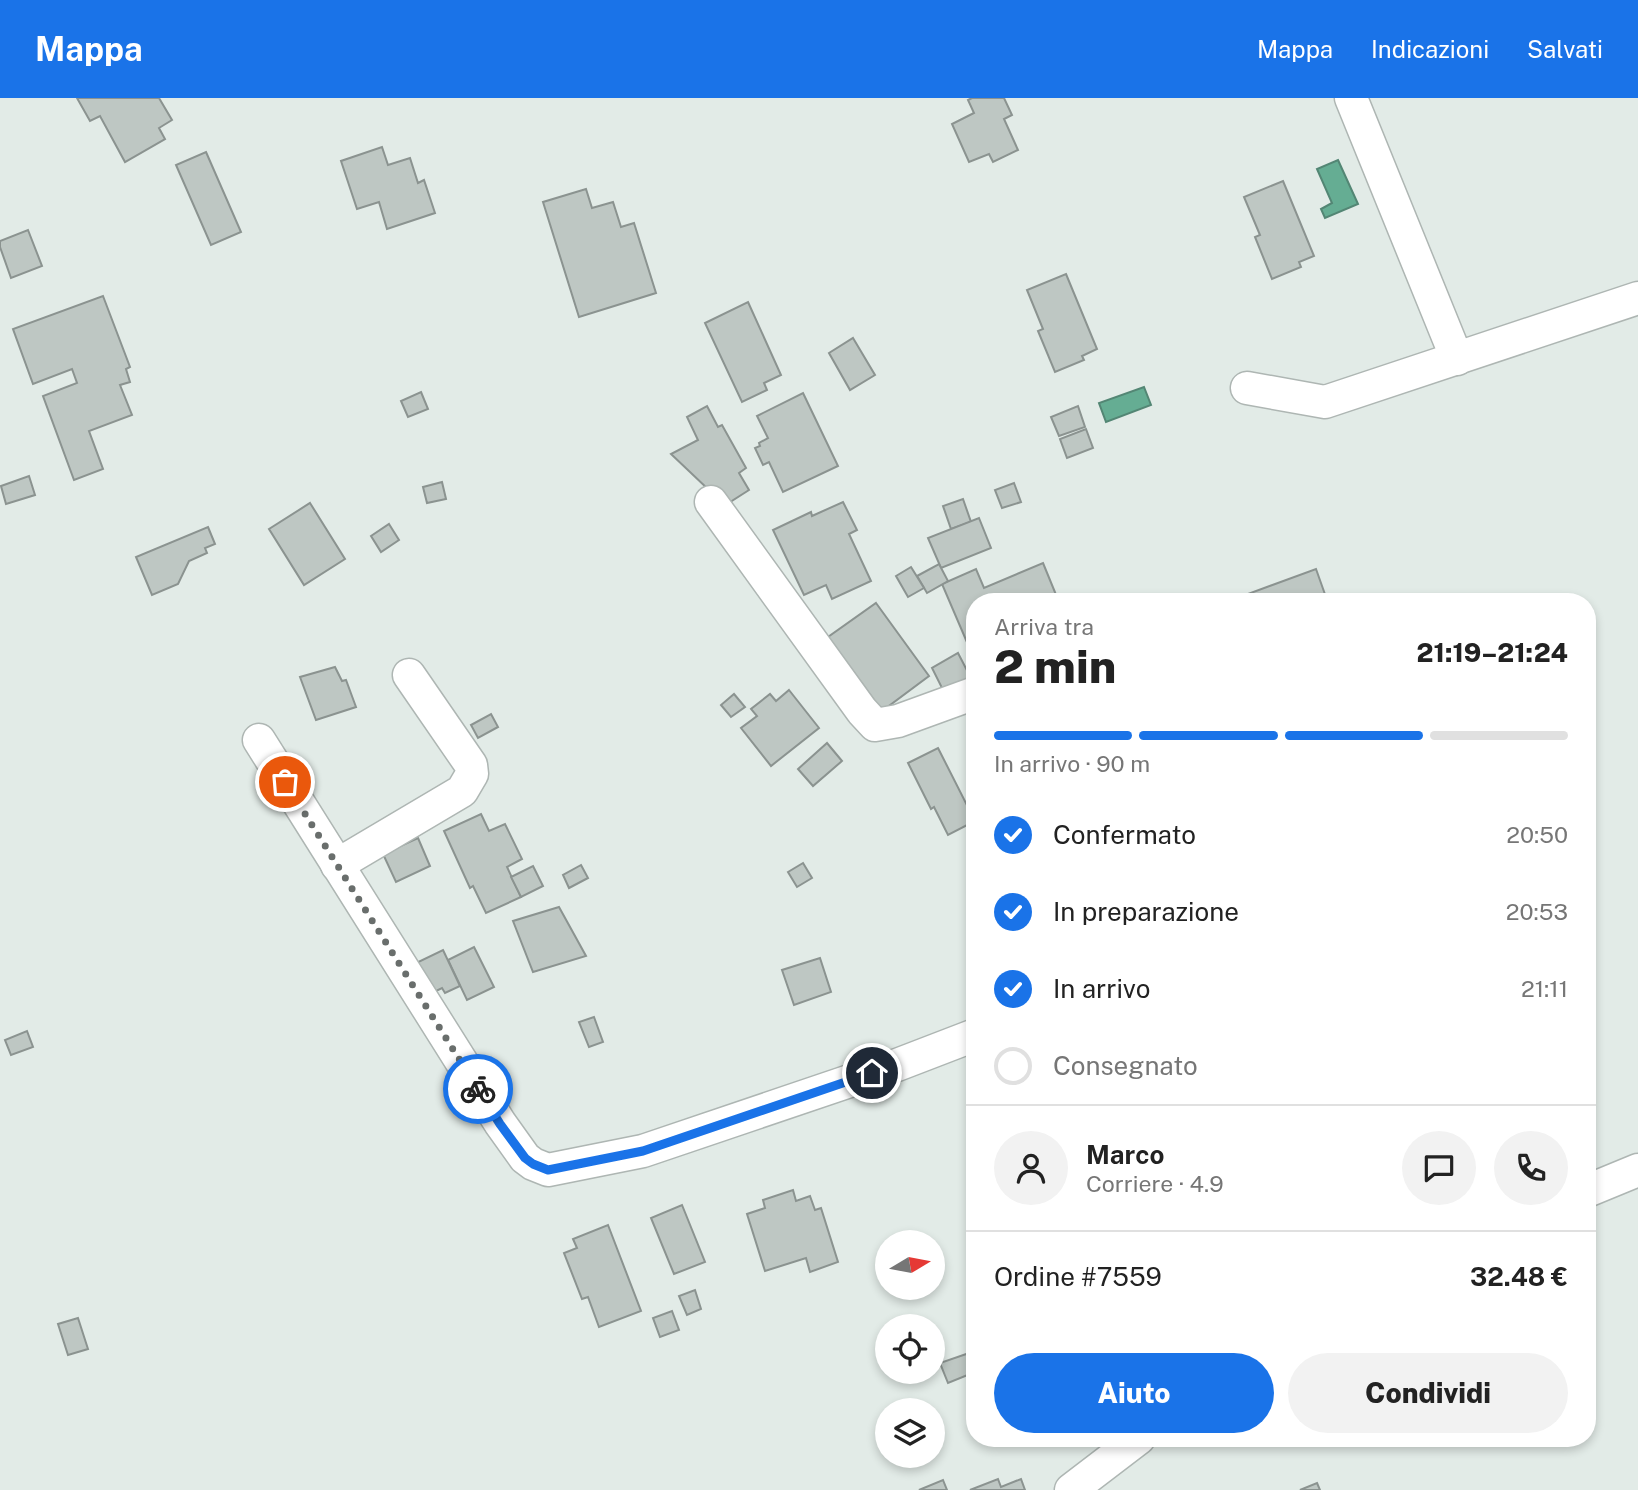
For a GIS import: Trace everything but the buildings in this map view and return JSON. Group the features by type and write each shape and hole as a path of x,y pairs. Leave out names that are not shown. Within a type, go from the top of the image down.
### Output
{"street":[{"path":"1351,98 1457,359"},
{"path":"1247,388 1325,402 1638,298"},
{"path":"711,502 862,711 875,725 898,721 966,696"},
{"path":"337,865 462,791 472,774 471,765 409,675"},
{"path":"259,740 500,1124 525,1158 533,1164 548,1170 643,1151 897,1065 966,1038"},
{"path":"1596,1187 1638,1170"},
{"path":"1072,1490 1127,1447"}],"shaded area":[{"path":"1338,160 1358,204 1325,218 1321,209 1332,203 1317,169"},
{"path":"1144,387 1151,405 1106,422 1099,403"}],"way so far":[{"path":"285,782 478,1089"}],"route":[{"path":"478,1089 525,1158 548,1170 643,1151 872,1073"}]}
